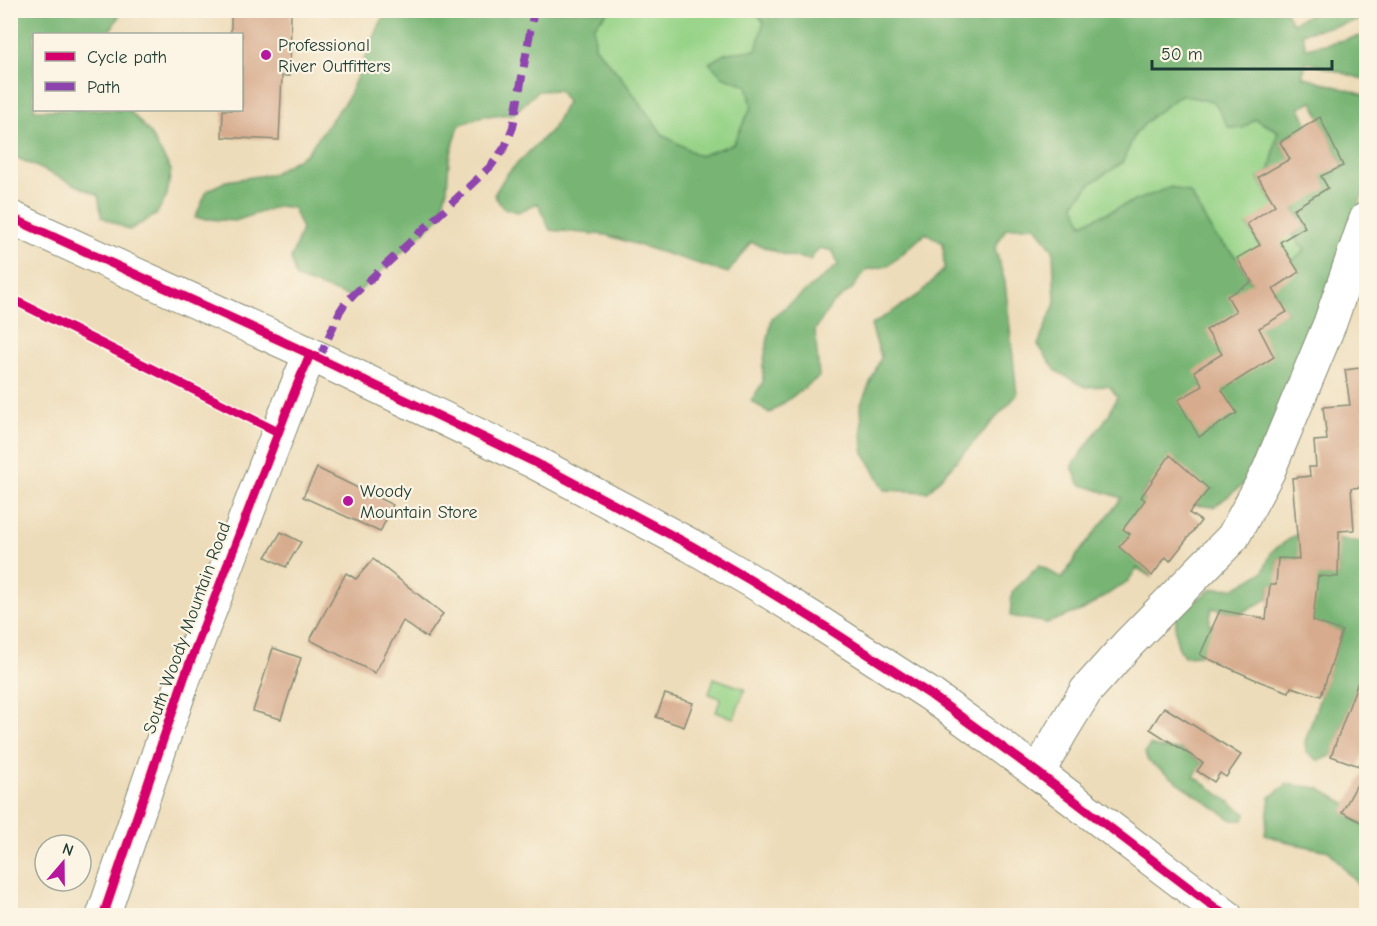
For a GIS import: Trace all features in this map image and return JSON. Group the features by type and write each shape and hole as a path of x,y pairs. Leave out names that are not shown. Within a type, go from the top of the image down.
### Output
{"main road":[{"path":"10,217 310,354 534,462 750,580 931,695 1038,772 1226,915"},
{"path":"1038,772 1086,691 1129,643 1233,537 1268,472 1330,323 1366,219"},
{"name":"South Woody Mountain Road","path":"103,915 184,678 310,354"}],"green space":[{"path":"11,10 119,11 119,16 109,33 33,33 33,111 130,111 149,132 171,170 167,195 156,215 129,230 102,217 98,195 11,155"},
{"path":"1285,10 1292,23 1317,11 1366,11 1366,19 1302,33 1306,48 1366,35 1366,80 1307,62 1302,76 1364,95 1366,88 1366,184 1342,252 1254,476 1214,507 1176,503 1150,484 1141,497 1177,522 1137,539 1159,561 1151,577 1137,568 1128,581 1083,610 1047,623 1010,616 1012,592 1040,565 1062,579 1077,555 1122,498 1079,484 1072,466 1108,416 1117,396 1109,386 1085,387 1056,371 1038,345 1055,303 1053,250 1036,226 1006,228 995,248 1005,282 1017,395 928,492 885,490 863,451 861,404 881,357 871,325 920,294 944,269 943,243 926,233 888,266 866,270 852,289 831,305 815,330 819,377 770,413 751,401 763,382 763,365 772,318 838,265 833,251 819,248 810,260 785,255 751,242 728,273 606,235 550,230 538,203 518,212 503,208 494,195 506,175 553,128 567,102 559,90 538,91 513,114 484,116 459,125 449,160 447,189 439,218 352,298 296,278 291,259 302,229 293,208 279,206 235,221 195,218 207,191 226,181 272,174 306,154 347,99 384,15 383,11 609,11 594,26 595,47 621,77 663,135 699,156 733,144 752,106 747,85 722,76 709,63 726,53 756,50 764,22 754,11","holes":["1181,95 1214,102 1229,128 1243,128 1255,119 1278,131 1270,170 1305,227 1293,235 1305,250 1268,281 1287,312 1273,319 1237,258 1214,235 1190,193 1171,187 1082,224 1074,203 1091,183 1122,163 1135,134 1152,116","1312,101 1343,166 1329,172 1300,107","1294,133 1327,188 1299,173 1280,142"]},
{"path":"609,11 754,11 764,22 756,51 726,53 722,76 747,85 752,106 733,144 699,156 663,135 621,77 595,47 594,26"},
{"path":"1181,95 1214,102 1220,111 1243,128 1255,119 1278,131 1270,170 1258,178 1293,235 1305,250 1292,262 1247,225 1279,275 1237,258 1214,235 1190,193 1129,203 1082,224 1074,204 1091,183 1122,163 1135,134 1152,116"},
{"path":"1366,528 1366,649 1363,652 1366,656 1366,695 1355,691 1331,756 1319,761 1306,752 1305,742 1342,631 1300,618 1316,589 1270,585 1268,599 1239,614 1212,608 1209,624 1240,631 1207,641 1200,655 1184,656 1178,647 1175,626 1177,615 1212,589 1235,588 1263,572 1272,551 1297,534 1325,532 1332,539 1363,542","holes":["1278,558 1338,561 1338,576 1277,574"]},
{"path":"714,678 745,689 734,718 716,712 721,698 709,694"},
{"path":"1150,745 1164,749 1181,749 1203,763 1194,776 1246,814 1243,820 1232,820 1148,761 1145,753"},
{"path":"1287,784 1318,788 1347,804 1343,812 1366,825 1366,893 1329,851 1265,835 1270,797"}],"building":[{"name":"Professional River Outfitters","path":"231,10 291,10 290,76 282,76 279,140 222,137 223,111 243,111 243,33 231,33"},
{"path":"1320,117 1343,166 1321,176 1328,188 1293,209 1305,227 1280,242 1299,272 1273,289 1287,312 1259,328 1274,357 1222,390 1237,413 1199,437 1178,400 1203,386 1194,371 1222,354 1206,330 1236,311 1227,296 1252,282 1237,258 1260,245 1247,224 1275,205 1258,177 1290,159 1280,142"},
{"path":"1366,367 1366,487 1351,488 1354,530 1339,531 1338,577 1318,576 1313,621 1342,631 1321,696 1291,687 1289,692 1200,655 1220,610 1266,619 1270,585 1276,585 1278,558 1299,559 1292,478 1310,476 1309,467 1316,467 1314,441 1327,440 1323,407 1350,405 1345,370"},
{"path":"1170,455 1209,489 1189,513 1201,521 1170,561 1166,557 1152,576 1119,547 1130,534 1123,529 1145,500 1141,497"},
{"name":"Woody Mountain Store","path":"317,468 393,505 380,532 303,497"},
{"path":"281,532 301,542 286,567 266,557"},
{"path":"373,559 443,614 427,638 403,621 375,673 310,640 346,573 356,579"},
{"path":"273,648 301,658 281,719 253,711"},
{"path":"1364,665 1366,665 1366,746 1359,766 1331,756"},
{"path":"665,694 693,703 684,727 656,717"},
{"path":"1164,707 1241,755 1226,777 1220,773 1214,782 1197,771 1203,763 1150,729"},
{"path":"1366,768 1366,825 1342,812"}],"marked path":[{"path":"319,359 346,302 491,166 505,147 513,127 534,10"}],"cycle path":[{"path":"10,217 310,354 534,462 690,545 812,618 931,695 1226,916"},
{"path":"10,298 278,432"},
{"path":"103,916 184,678 310,354"}],"place":[{"name":"Professional River Outfitters","path":"266,55"},
{"name":"Woody Mountain Store","path":"348,501"}]}
